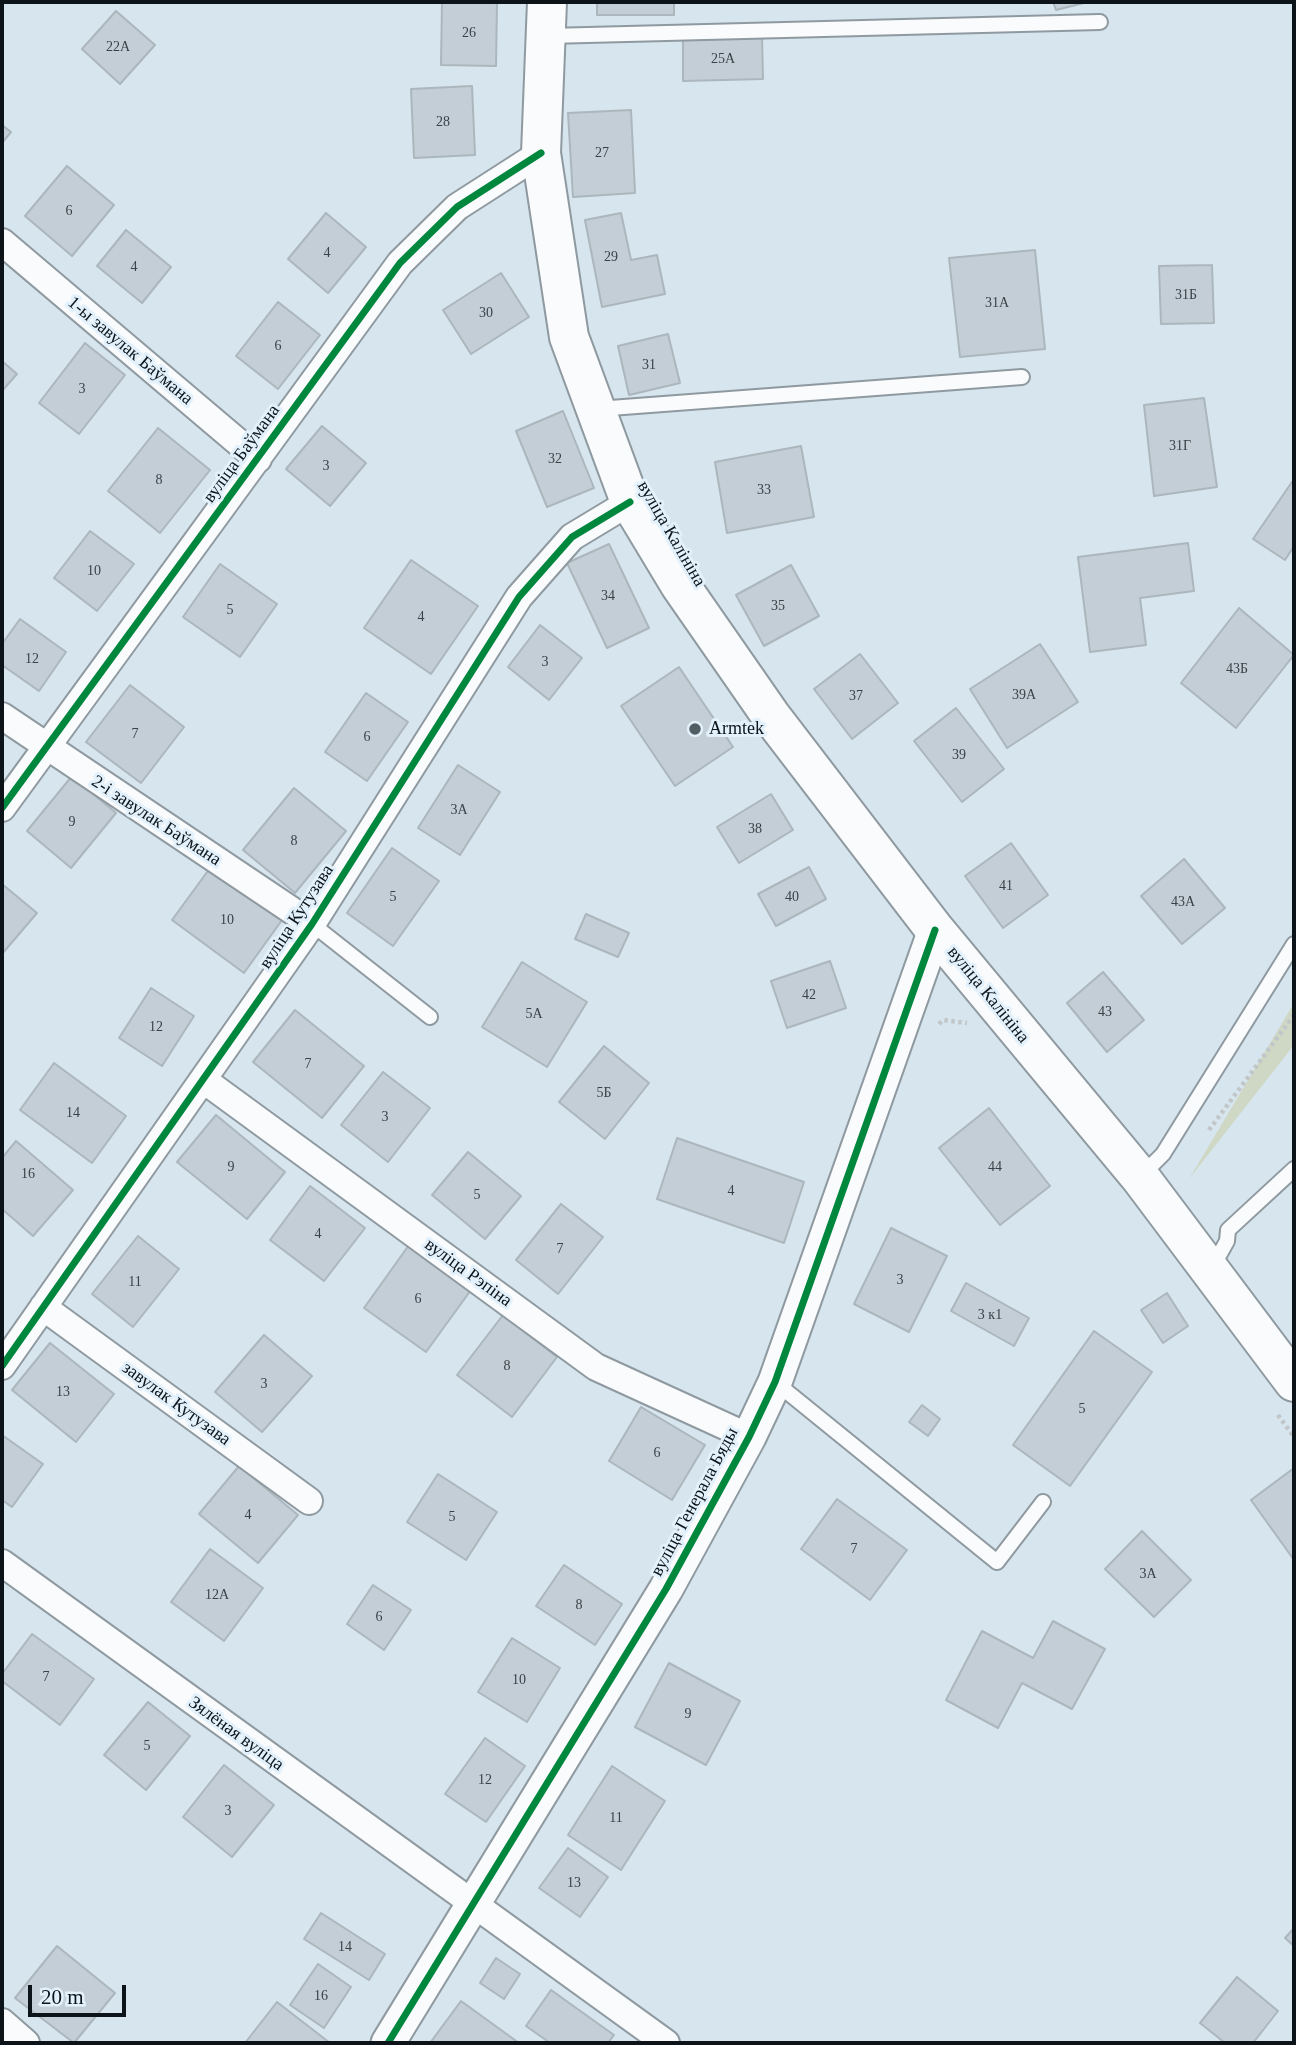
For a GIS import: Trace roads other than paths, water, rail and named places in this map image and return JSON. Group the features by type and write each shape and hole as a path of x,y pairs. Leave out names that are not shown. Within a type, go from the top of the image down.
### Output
{"main road":[{"name":"вуліца Калініна","path":"547,19 541,153 569,337 629,502 680,585 771,716 935,930 1140,1177 1294,1382"}],"street":[{"name":"вуліца Баўмана","path":"2,808 400,263 457,207 541,153"},
{"name":"1-ы завулак Баўмана","path":"2,242 258,459"},
{"name":"вуліца Кутузава","path":"2,1366 205,1081 312,925 519,597 572,537 629,502"},
{"name":"2-і завулак Баўмана","path":"2,716 312,925"},
{"name":"вуліца Генерала Бяды","path":"388,2043 666,1589 749,1437 775,1382 935,930"},
{"name":"вуліца Рэпіна","path":"205,1081 596,1367 749,1437"},
{"name":"завулак Кутузава","path":"43,1307 309,1501"},
{"name":"Зялёная вуліца","path":"2,1563 666,2043"},
{"path":"2,2022 26,2043"}],"lane":[{"path":"547,19 1100,22"},
{"path":"595,409 1022,377"},
{"path":"312,925 430,1017"},
{"path":"1140,1177 1163,1154 1294,944"},
{"path":"1211,1270 1227,1241 1228,1230 1294,1169"},
{"path":"775,1382 997,1562 1042,1502"}],"place":[{"name":"Armtek","path":"695,729"}]}
